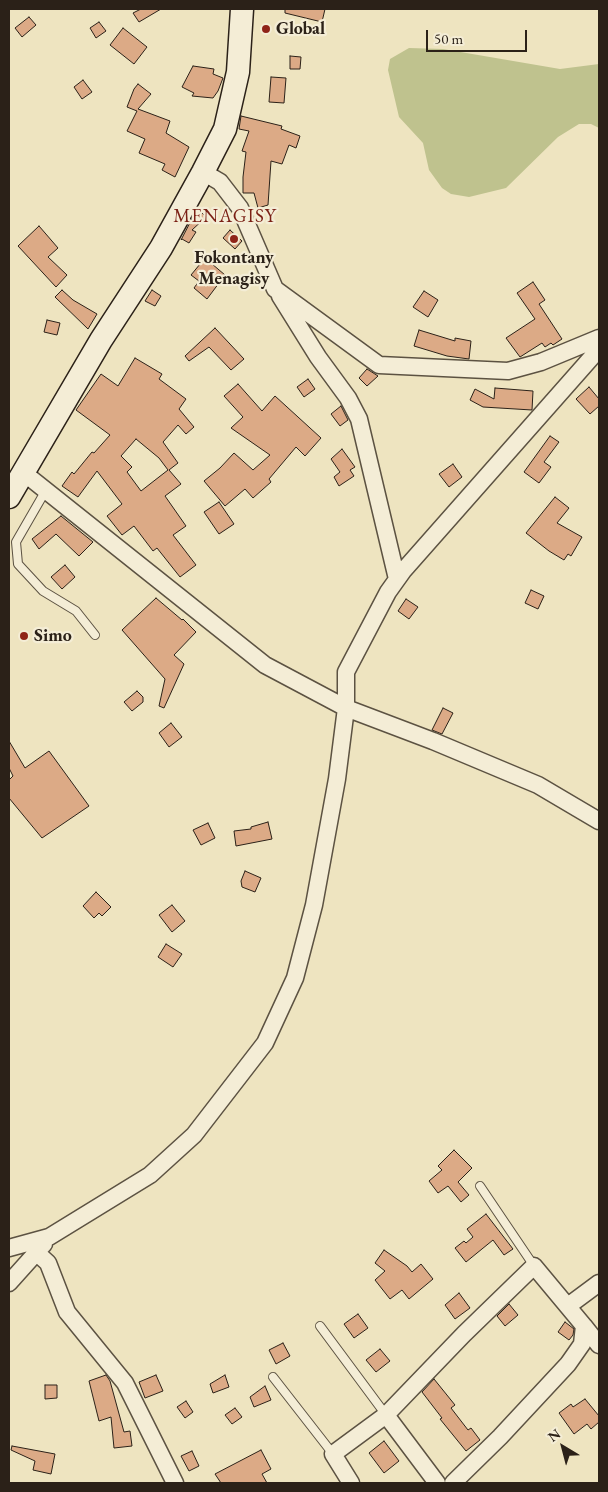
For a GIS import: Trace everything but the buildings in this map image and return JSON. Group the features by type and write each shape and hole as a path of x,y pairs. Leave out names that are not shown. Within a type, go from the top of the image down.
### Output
{"main road":[{"path":"9,497 102,340 161,248 225,129 238,72 242,9"}],"street":[{"path":"203,172 220,182 240,208 274,288 318,357 348,398 359,419 397,579"},
{"path":"274,288 379,365 508,371 541,362 599,338"},
{"path":"9,1248 50,1237 150,1175 194,1135 265,1043 295,978 314,905 337,779 346,708 346,672 388,592 397,579 599,349"},
{"path":"24,473 264,665 346,708 433,741 538,785 599,821"},
{"path":"9,1283 50,1237"},
{"path":"37,1253 48,1263 67,1312 125,1382 175,1483"},
{"path":"351,1483 333,1454 386,1414 534,1266 599,1345"},
{"path":"568,1306 599,1284"},
{"path":"453,1483 500,1437 568,1364 582,1344 584,1326"},
{"path":"386,1414 437,1483"}],"lane":[{"path":"46,490 16,542 18,564 43,591 76,611 95,634"},
{"path":"480,1186 534,1266"},
{"path":"320,1326 386,1414"},
{"path":"274,1377 333,1454"}],"green space":[{"path":"409,48 443,49 560,69 599,64 599,128 591,124 579,124 558,137 506,188 469,197 451,194 442,188 429,170 423,143 399,117 388,70 390,59"}],"place":[{"name":"Global","path":"266,29"},
{"name":"Fokontany Menagisy","path":"234,239"},
{"name":"Simo","path":"24,636"}],"district":[{"name":"MENAGISY","path":"225,217"}]}
